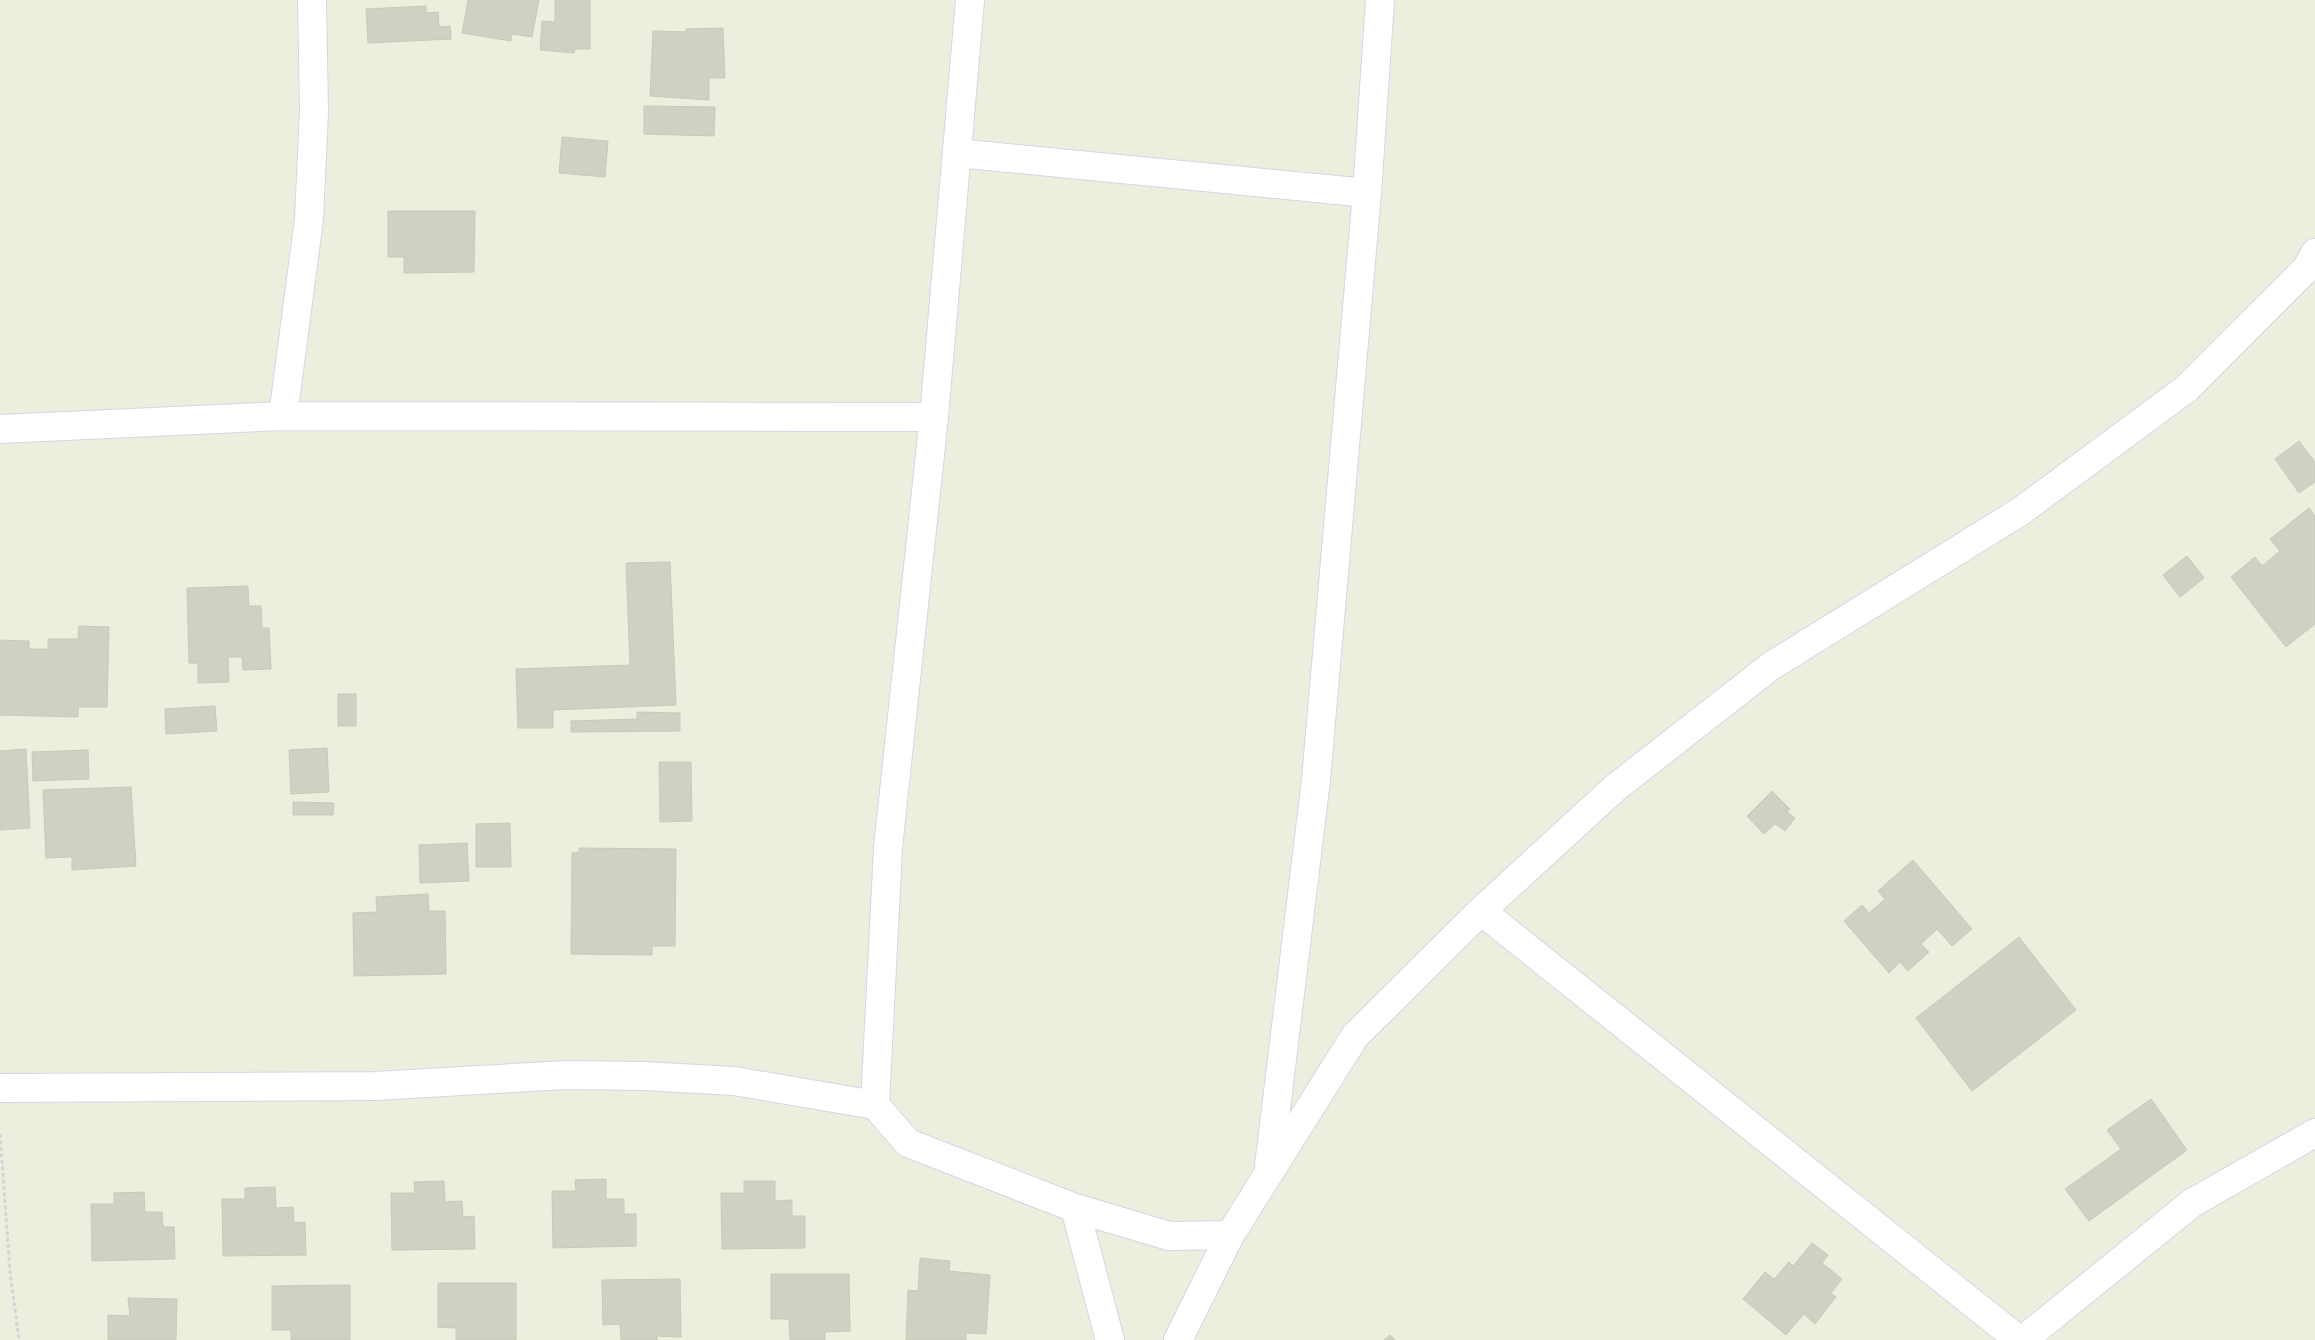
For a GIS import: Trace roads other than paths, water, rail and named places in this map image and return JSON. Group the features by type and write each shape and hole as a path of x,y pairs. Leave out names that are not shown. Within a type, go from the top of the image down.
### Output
{"street":[{"path":"283,416 309,219 314,112 312,0"},
{"path":"875,1105 888,848 934,417 970,0"},
{"path":"1268,1175 1316,780 1367,193 1380,0"},
{"path":"957,153 1367,193"},
{"path":"1178,1340 1230,1235 1355,1036 1482,911 1615,788 1771,666 2021,511 2186,389 2307,268 2315,252"},
{"path":"0,429 283,416 934,417"},
{"path":"1482,911 2021,1340 2192,1203 2315,1133"},
{"path":"0,1088 375,1086 566,1074 734,1081 875,1105 908,1143 1076,1208 1169,1236 1230,1235"},
{"path":"1076,1208 1110,1340"}]}
